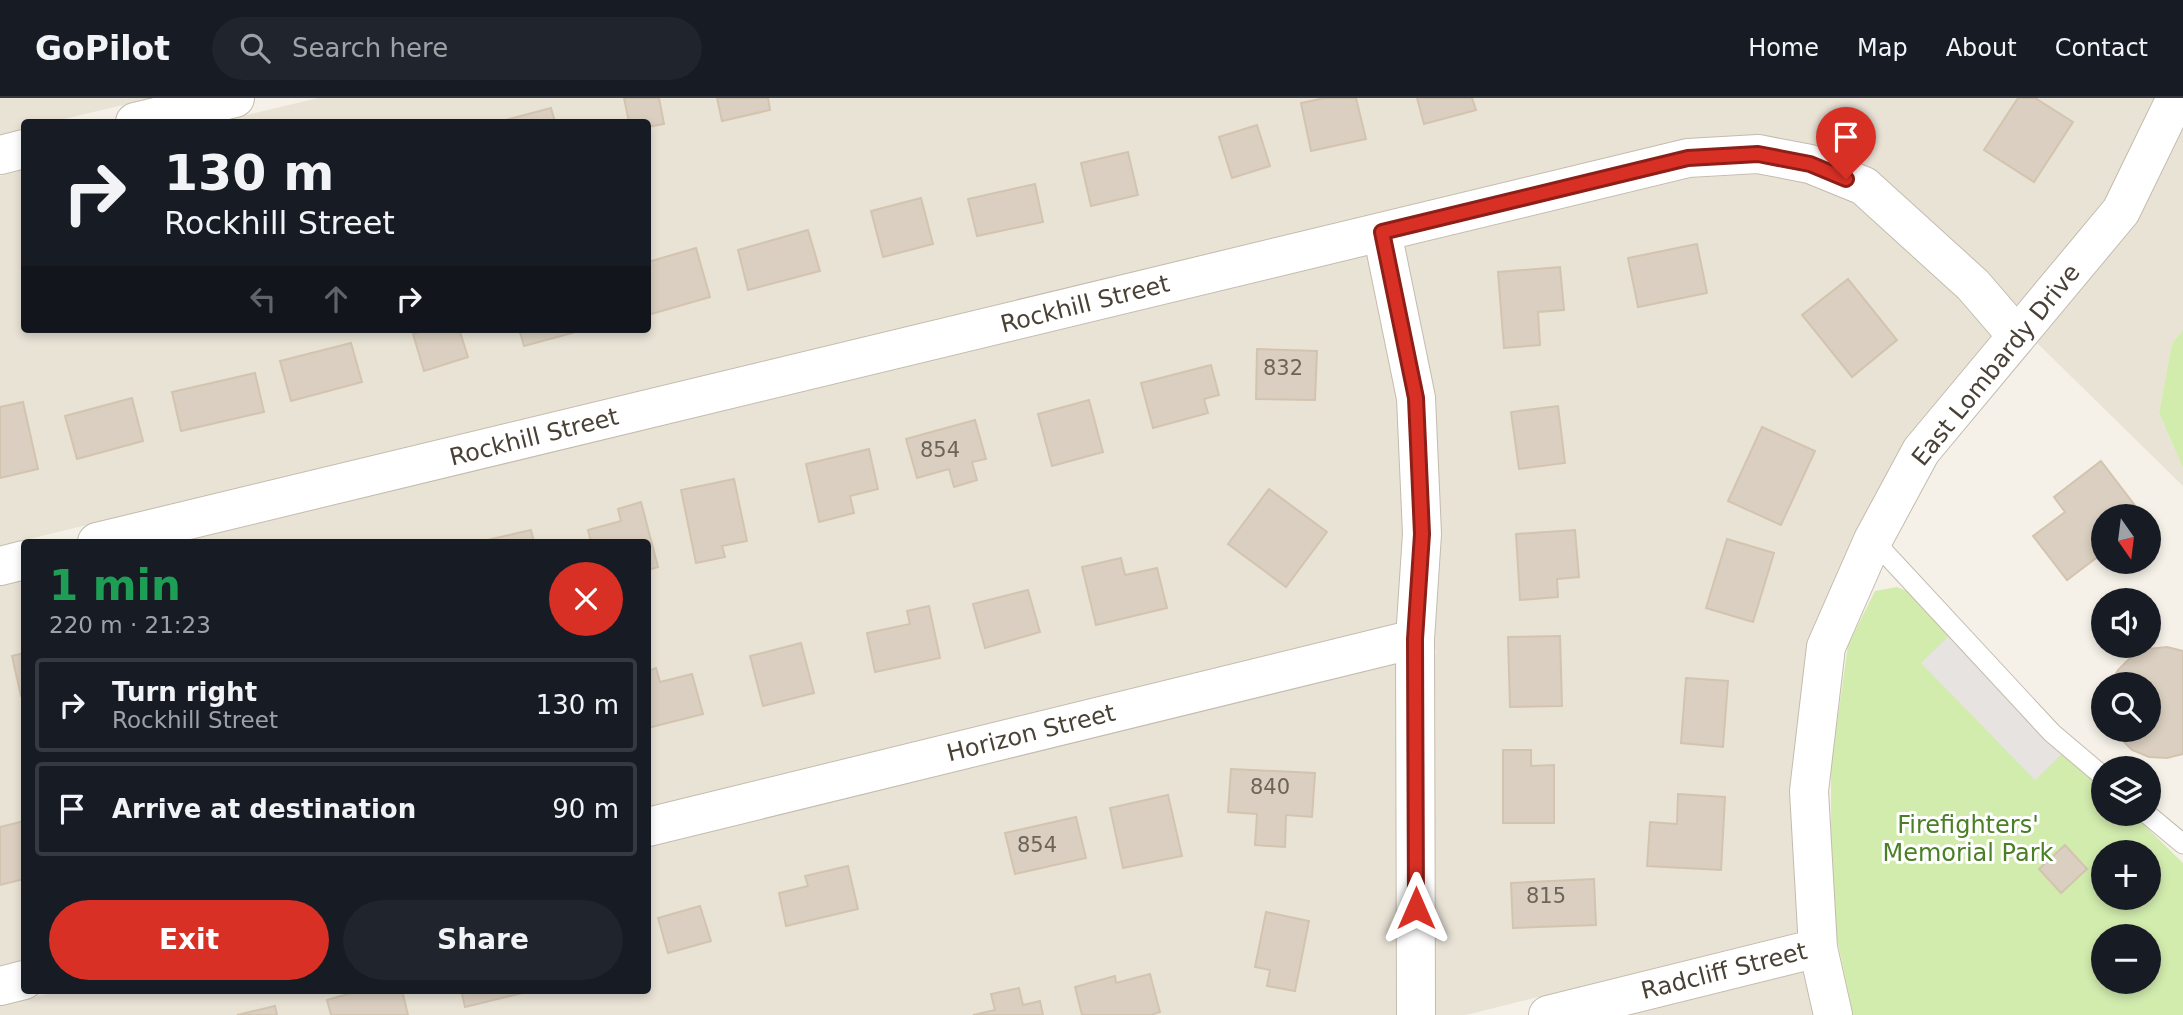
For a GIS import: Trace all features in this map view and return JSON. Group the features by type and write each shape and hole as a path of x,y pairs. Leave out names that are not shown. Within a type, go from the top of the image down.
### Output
{"street":[{"path":"148,119 235,98"},
{"name":"East Lombardy Drive","path":"1833,1015 1818,948 1808,791 1826,647 1872,540 1921,451 2121,211 2176,98"},
{"path":"0,155 21,150"},
{"name":"Rockhill Street","path":"109,539 1688,158 1758,154 1810,164 1864,186 1973,285 2017,336"},
{"path":"1382,232 1416,398 1422,534 1415,639 1416,1015"},
{"path":"0,566 21,561"},
{"name":"Horizon Street","path":"651,826 1415,639"},
{"name":"Radcliff Street","path":"1548,1015 1818,948"},
{"path":"0,986 21,981"}],"lane":[{"path":"1872,540 2052,733 2091,766"},
{"path":"2161,826 2183,844"}],"shaded area":[{"path":"0,98 152,98 64,119 21,119 21,130 0,135"},
{"path":"318,98 2156,98 2107,199 2016,308 1760,135 1683,139 0,546 0,176 21,171 21,333 651,333 651,119 230,119"},
{"path":"2183,126 2183,330 2172,343 2159,413 2183,468 2183,486 2037,343 2137,221"},
{"path":"1758,174 1806,183 1856,203 1962,300 1993,336 1857,529 1799,932 1466,1015 1434,1015 1433,655 1436,653 1403,247 1691,178"},
{"path":"1369,255 1399,400 1404,533 1398,623 651,806 651,539 192,539"},
{"path":"21,581 21,961 0,966 0,586"},
{"path":"1951,634 2065,751 2035,780 1921,663"},
{"path":"1398,663 1399,1015 0,1015 0,1006 48,994 651,994 651,846"},
{"path":"1806,971 1816,1015 1630,1015"}],"green space":[{"path":"2183,330 2183,468 2159,413 2172,343"},
{"name":"Firefighters' Memorial Park","path":"1897,587 1941,605 2091,770 2091,826 2145,826 2160,840 2091,840 2091,910 2161,910 2161,841 2183,863 2183,1015 1853,1015 1831,910 1831,766 1848,645 1875,591"}],"building":[{"path":"624,98 659,98 664,124 651,126 651,119 628,119"},
{"path":"717,98 768,98 770,110 722,121"},
{"path":"1325,98 1356,98 1366,139 1311,151 1301,103"},
{"path":"1417,98 1472,98 1476,110 1424,124"},
{"path":"2018,98 2035,98 2073,122 2034,182 1984,150"},
{"path":"551,108 554,119 509,119"},
{"path":"1257,125 1270,166 1232,178 1219,137"},
{"path":"1128,152 1138,195 1091,206 1081,163"},
{"path":"1035,184 1043,222 977,236 968,199"},
{"path":"921,198 933,244 883,257 871,211"},
{"path":"808,230 820,271 748,290 738,250"},
{"path":"1697,244 1707,293 1638,307 1628,258"},
{"path":"696,248 710,297 651,314 651,261"},
{"path":"1560,267 1564,310 1538,312 1540,345 1504,348 1498,272"},
{"path":"1848,279 1897,340 1852,377 1802,315"},
{"path":"460,333 468,357 424,371 413,334"},
{"path":"520,333 572,333 524,346"},
{"path":"351,343 362,382 291,401 280,361"},
{"path":"1257,349 1317,351 1315,400 1256,399"},
{"path":"1211,365 1219,395 1204,399 1208,413 1153,428 1141,383"},
{"path":"255,373 264,412 181,431 172,392"},
{"path":"132,398 143,441 77,459 65,416"},
{"path":"1089,400 1103,452 1052,466 1038,414"},
{"path":"23,402 38,469 0,478 0,407"},
{"path":"1558,406 1565,463 1519,469 1511,412"},
{"path":"975,420 986,459 972,462 977,480 954,487 949,469 917,478 906,439"},
{"path":"1762,427 1815,451 1781,525 1728,501"},
{"path":"869,449 878,489 850,496 854,513 819,522 806,464"},
{"path":"2101,461 2134,504 2091,504 2091,562 2067,580 2033,536 2065,512 2054,497"},
{"path":"734,479 747,541 722,546 725,557 696,563 681,490"},
{"path":"1269,489 1327,532 1286,587 1228,544"},
{"path":"641,502 651,539 590,539 588,530 621,521 618,509"},
{"path":"531,530 533,539 492,539"},
{"path":"1575,530 1579,577 1557,579 1558,597 1520,600 1516,534"},
{"path":"1727,539 1774,553 1753,622 1706,608"},
{"path":"651,540 658,567 651,569"},
{"path":"1121,558 1125,575 1157,568 1167,608 1096,625 1082,567"},
{"path":"1028,590 1040,632 985,648 973,604"},
{"path":"929,606 940,658 875,672 867,633 910,624 907,611"},
{"path":"1560,636 1562,706 1510,707 1508,637"},
{"path":"801,643 814,693 763,706 750,656"},
{"path":"2161,648 2183,651 2183,754 2167,758 2147,756 2132,750 2124,742 2161,742 2161,672 2117,672 2130,658 2161,658"},
{"path":"21,654 21,696 12,656"},
{"path":"656,668 660,682 692,674 703,714 651,727 651,670"},
{"path":"1686,678 1728,681 1723,747 1681,743"},
{"path":"1503,750 1531,750 1531,766 1554,765 1554,823 1503,823"},
{"path":"1231,769 1315,773 1312,817 1286,815 1285,847 1255,845 1257,814 1228,812"},
{"path":"1678,794 1725,797 1721,870 1647,866 1650,822 1677,824"},
{"path":"1168,795 1182,856 1123,868 1110,808"},
{"path":"1076,817 1086,858 1015,874 1005,833"},
{"path":"21,822 21,880 0,885 0,827"},
{"path":"2065,845 2087,869 2061,893 2039,869"},
{"path":"848,866 858,909 786,926 779,893 808,886 805,876"},
{"path":"1594,879 1596,925 1513,928 1511,883"},
{"path":"700,906 711,941 668,953 658,918"},
{"path":"1266,912 1309,921 1295,991 1267,986 1270,970 1255,967"},
{"path":"1150,974 1160,1012 1150,1015 1082,1015 1075,987 1115,976 1116,983"},
{"path":"1019,988 1023,1005 1040,1001 1043,1015 973,1015 995,1010 991,994"},
{"path":"348,994 403,994 408,1015 331,1015 327,1000"},
{"path":"462,994 518,994 465,1007"},
{"path":"275,1006 277,1015 237,1015"}],"route":[{"path":"1416,908 1415,639 1422,534 1416,398 1382,232 1688,158 1758,154 1810,164 1846,179"}]}
